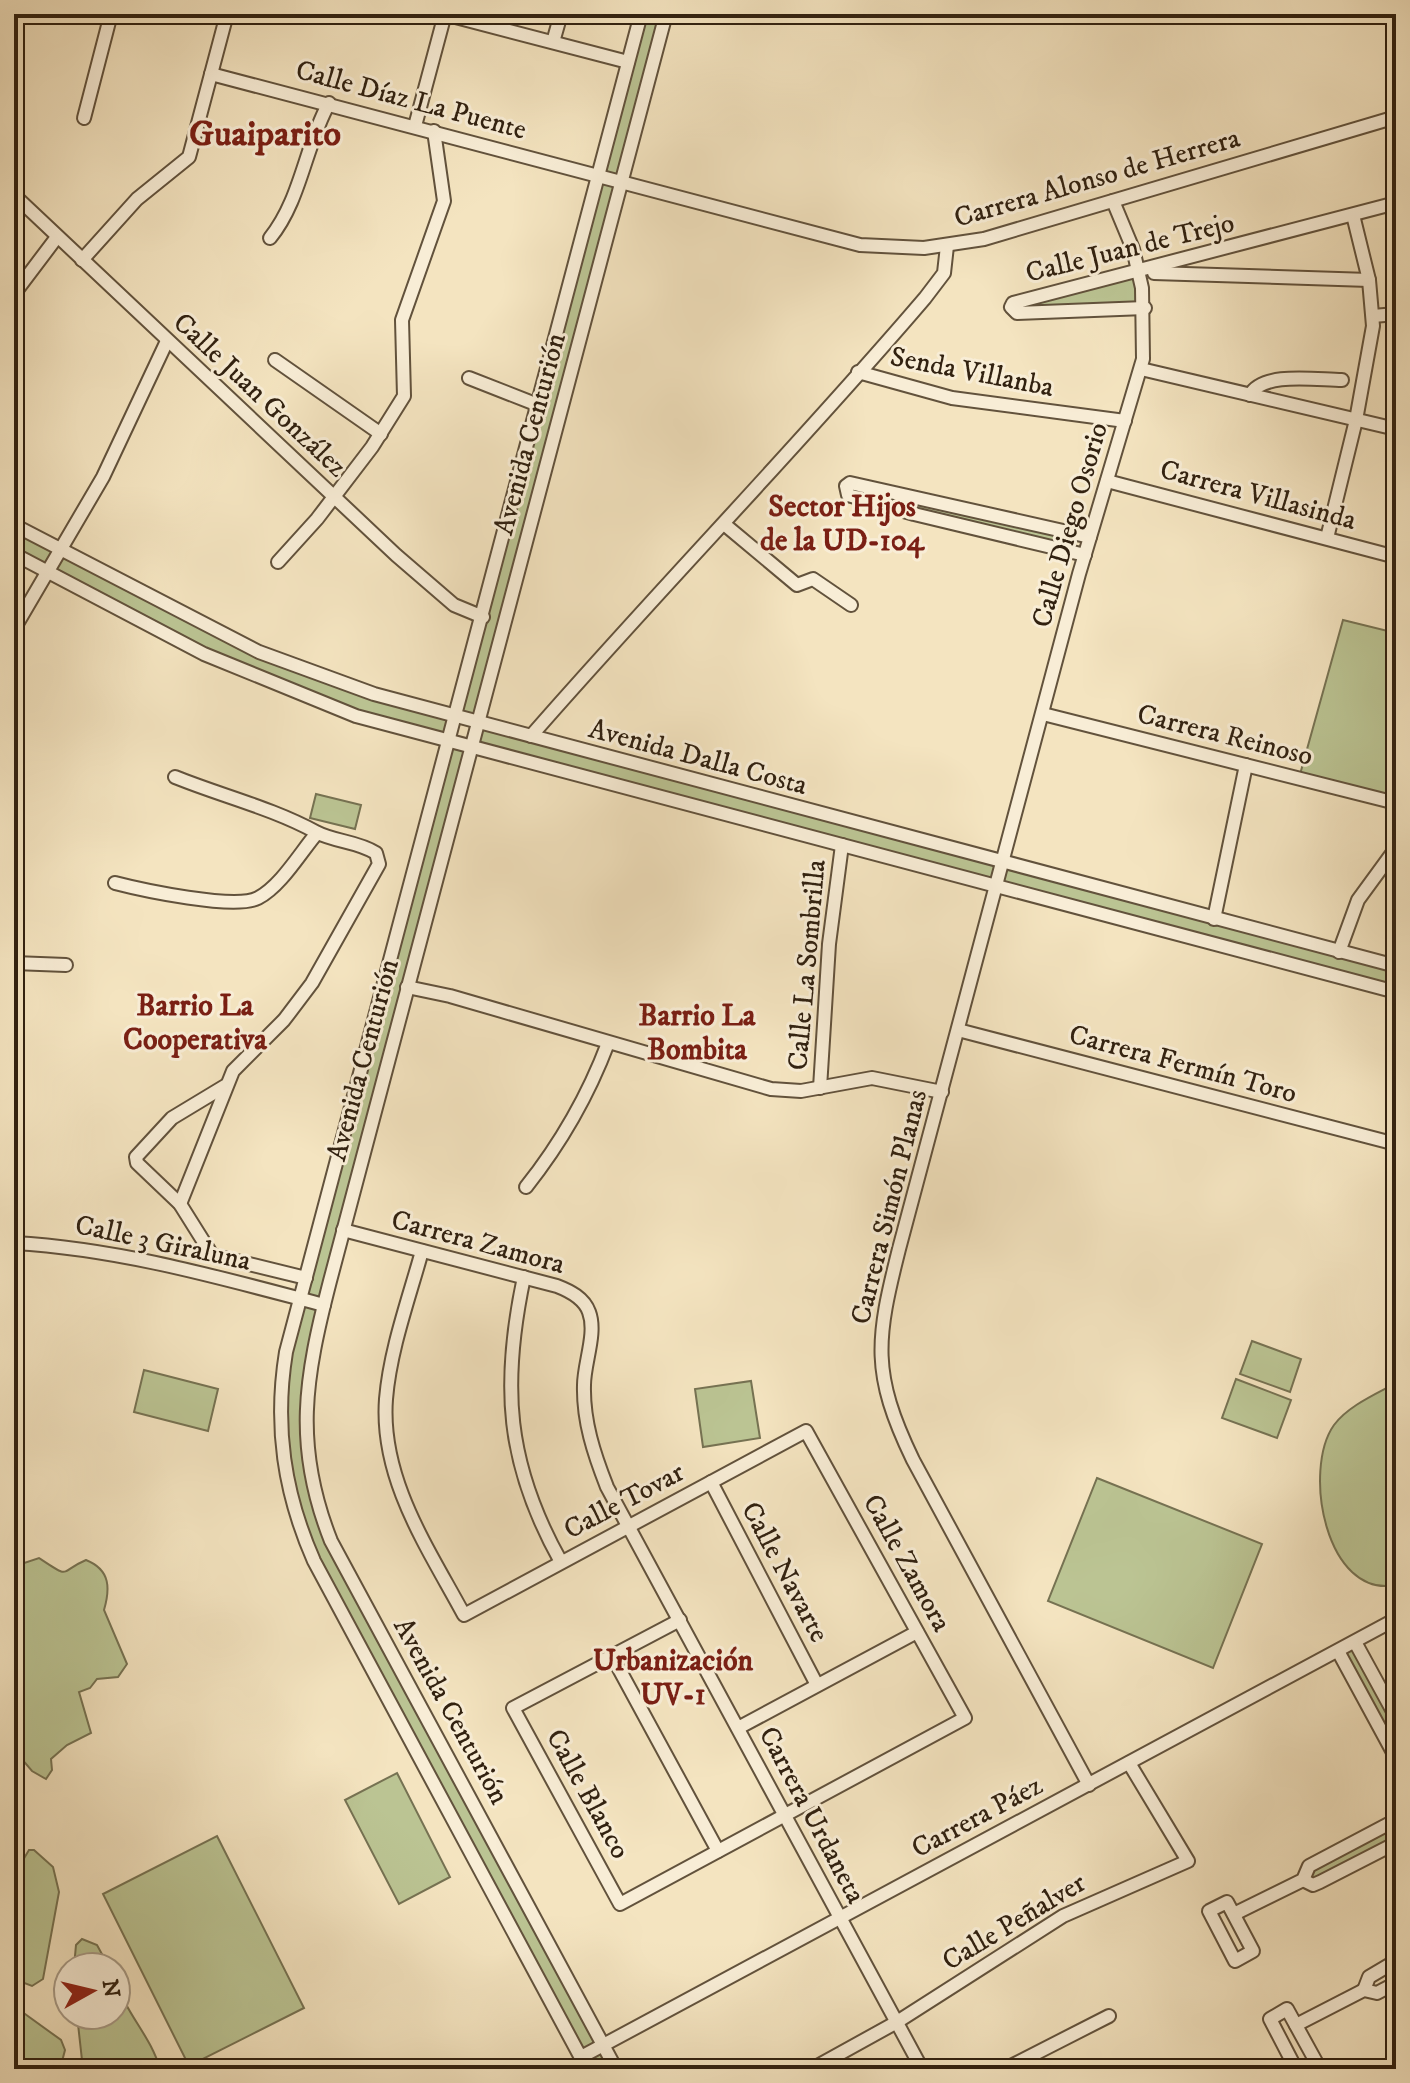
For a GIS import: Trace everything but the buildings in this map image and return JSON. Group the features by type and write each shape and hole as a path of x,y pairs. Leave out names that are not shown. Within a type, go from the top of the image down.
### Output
{"street":[{"path":"84,118 111,14"},
{"path":"82,260 137,199 189,157 227,14"},
{"path":"415,126 445,14 628,62"},
{"path":"553,42 561,14"},
{"name":"Avenida Centurión","path":"584,2063 303,1537 288,1487 280,1421 284,1366 306,1278 641,14"},
{"name":"Avenida Centurión","path":"616,2069 347,1570 321,1516 308,1463 304,1413 309,1361 666,14"},
{"name":"Calle Díaz La Puente","path":"211,74 599,174 621,183"},
{"path":"270,238 289,210 310,143 329,103"},
{"name":"Carrera Alonso de Herrera","path":"621,183 860,245 901,249 947,246 984,239 1396,117"},
{"path":"278,562 334,497 381,434 404,396 402,320 443,212 444,189 434,131"},
{"name":"Calle Juan González","path":"14,195 440,594 464,610 483,617"},
{"name":"Calle Diego Osorio","path":"997,886 1090,537 1141,369 1145,308 1139,272 1113,201"},
{"name":"Calle Juan de Trejo","path":"1145,308 1017,313 1011,307 1013,303 1396,203"},
{"path":"1327,538 1356,420 1373,316 1369,280 1353,215"},
{"path":"14,294 57,237"},
{"path":"531,736 937,283 947,264 947,246"},
{"path":"1139,272 1369,280"},
{"path":"1373,316 1396,314"},
{"path":"14,629 103,477 167,341"},
{"path":"275,360 381,434"},
{"path":"1141,369 1396,429"},
{"name":"Senda Villanba","path":"858,372 952,398 1125,421"},
{"path":"469,378 538,405"},
{"path":"1250,395 1254,388 1269,381 1342,380"},
{"name":"Carrera Villasinda","path":"1107,481 1396,557"},
{"path":"1085,555 901,511 848,495 846,486 850,483 918,497 1090,537"},
{"path":"724,524 797,585 813,579 851,605"},
{"name":"Avenida Dalla Costa","path":"14,525 282,661 374,694 1396,966"},
{"name":"Avenida Dalla Costa","path":"14,554 160,632 263,681 356,716 1396,992"},
{"name":"Carrera Reinoso","path":"1043,714 1396,803"},
{"path":"1214,919 1246,765"},
{"path":"175,777 286,816 317,833 376,853 379,864 312,983 284,1020 239,1062 225,1086 180,1204"},
{"path":"115,883 230,903 253,900 267,891 317,833"},
{"name":"Calle La Sombrilla","path":"820,1088 829,944 842,845"},
{"path":"1339,952 1358,900 1396,848"},
{"name":"Carrera Simón Planas","path":"997,886 885,1306 879,1354 885,1392 913,1460 1089,1785"},
{"path":"14,963 66,965"},
{"path":"407,987 771,1089 820,1088 872,1078 942,1092"},
{"name":"Carrera Fermín Toro","path":"958,1030 1396,1144"},
{"path":"526,1187 551,1156 575,1116 608,1043"},
{"path":"225,1086 172,1118 136,1157 137,1163 180,1204 212,1255 306,1278"},
{"name":"Carrera Zamora","path":"343,1230 566,1289 581,1300 590,1314"},
{"name":"Calle 3 Giraluna","path":"14,1243 107,1252 324,1305"},
{"name":"Calle Tovar","path":"422,1251 389,1380 386,1427 399,1488 464,1615 806,1431"},
{"path":"524,1277 511,1343 511,1422 527,1491 561,1562"},
{"name":"Carrera Urdaneta","path":"590,1314 583,1387 587,1422 603,1475 922,2069"},
{"name":"Calle Zamora","path":"785,1816 965,1718 806,1431"},
{"name":"Calle Navarte","path":"711,1482 817,1685"},
{"name":"Carrera Páez","path":"584,2063 603,2046 1396,1619"},
{"path":"680,1620 612,1656 718,1851 785,1816"},
{"path":"738,1728 917,1632"},
{"path":"1355,1642 1394,1708"},
{"path":"1338,1651 1396,1758"},
{"name":"Calle Blanco","path":"612,1656 513,1708 620,1904 718,1851"},
{"name":"Calle Peñalver","path":"812,2069 832,2064 1063,1916 1188,1861 1129,1763"},
{"path":"1234,1914 1303,1880 1309,1866 1396,1820"},
{"path":"1303,1880 1313,1885 1396,1843"},
{"path":"1227,1902 1234,1914 1253,1951 1235,1961 1209,1911 1227,1902"},
{"path":"1364,1990 1369,1977 1396,1961"},
{"path":"1296,2025 1364,1990 1377,1993 1396,1983"},
{"path":"1296,2069 1270,2019 1288,2009 1320,2069"},
{"path":"1005,2069 1109,2016"}],"green space":[{"path":"641,14 666,14 478,723 1396,966 1396,992 472,747 306,1387 321,1516 616,2069 587,2069 293,1507 282,1380 449,741 292,693 14,554 14,525 259,652 456,717","holes":["456,718 478,723 472,746 449,740"]},
{"path":"1139,272 1145,304 1012,310 1011,305"},
{"path":"918,497 1058,529 1054,548 914,514"},
{"path":"1343,620 1396,633 1396,803 1299,778"},
{"path":"316,794 361,805 355,829 310,818"},
{"path":"1252,1341 1301,1359 1290,1392 1240,1374"},
{"path":"144,1370 218,1389 208,1431 134,1412"},
{"path":"1236,1379 1291,1400 1277,1438 1222,1418"},
{"path":"751,1381 760,1438 703,1447 695,1389"},
{"path":"1396,1383 1396,1585 1372,1584 1352,1572 1337,1552 1321,1499 1320,1471 1325,1445 1340,1418 1354,1406"},
{"path":"1097,1478 1262,1544 1213,1668 1048,1601"},
{"path":"39,1558 64,1572 86,1560 100,1569 108,1588 104,1610 127,1664 118,1677 97,1679 90,1688 79,1692 91,1733 67,1745 51,1759 52,1770 46,1779 32,1771 14,1750 18,1579 24,1563"},
{"path":"1355,1642 1396,1717 1396,1758 1338,1651"},
{"path":"397,1773 450,1877 399,1904 345,1800"},
{"path":"1389,1824 1396,1843 1313,1885 1304,1871"},
{"path":"217,1836 304,2008 189,2066 103,1894"},
{"path":"29,1850 34,1850 53,1867 59,1892 43,1979 32,1986 19,1981 14,1972 14,1893 24,1877 23,1860"},
{"path":"82,1939 97,1945 100,1951 75,1951"},
{"path":"14,2006 61,2040 65,2050 60,2069 14,2069"},
{"path":"132,2015 151,2046 160,2069 83,2069 79,2031 132,2031"}],"district":[{"name":"Guaiparito","path":"265,134"},
{"name":"Sector Hijos de la UD-104","path":"842,524"},
{"name":"Barrio La Cooperativa","path":"195,1023"},
{"name":"Barrio La Bombita","path":"697,1033"},
{"name":"Urbanización UV-1","path":"673,1678"}]}
